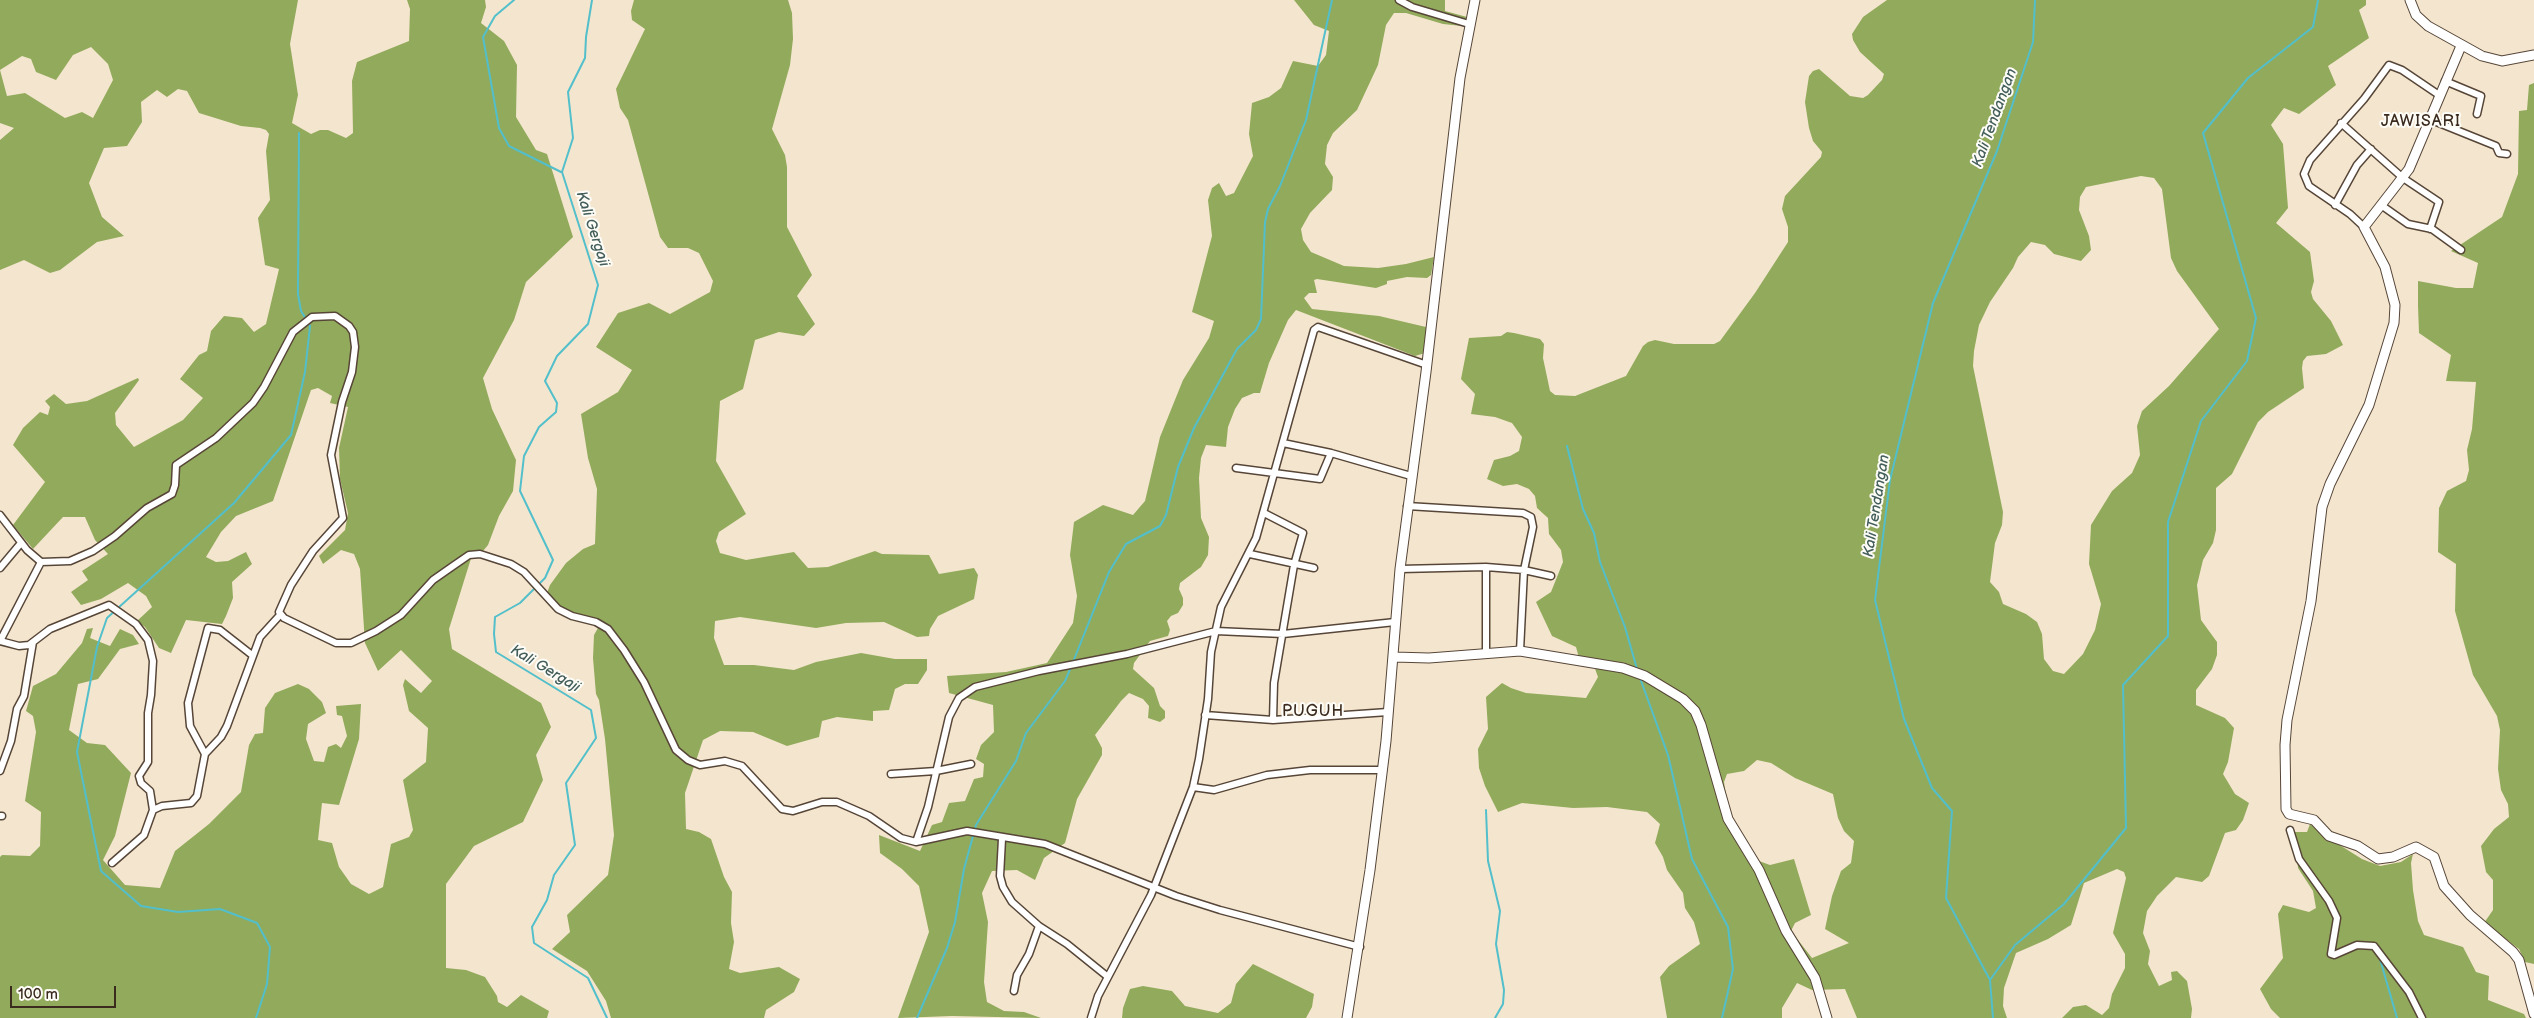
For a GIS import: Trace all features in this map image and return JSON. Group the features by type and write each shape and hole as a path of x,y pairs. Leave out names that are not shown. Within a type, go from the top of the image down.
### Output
{"street":[{"path":"1399,0 1412,7 1469,24"},
{"path":"1347,1018 1360,947 1382,770 1407,506 1427,365 1454,130 1469,24 1475,0"},
{"path":"2410,0 2412,9 2422,21 2461,46 2493,60 2518,59 2534,55"},
{"path":"2364,227 2403,178 2412,163 2429,118 2461,46"},
{"path":"2439,95 2402,70 2389,65 2364,99 2310,160 2304,174 2309,186 2364,227 2376,247 2390,282 2395,305 2394,323 2369,405 2330,484 2322,507 2311,601 2287,720 2285,760 2286,809 2289,814 2314,820 2329,836 2358,846 2378,859 2384,860 2416,847 2434,856 2444,886 2470,915 2513,952 2519,960 2534,1014"},
{"path":"2445,81 2481,96 2477,114"},
{"path":"2429,118 2495,146 2500,153 2507,154"},
{"path":"2341,123 2403,178 2440,203 2430,229"},
{"path":"2335,204 2357,165 2370,150"},
{"path":"2381,205 2408,224 2430,229 2461,250"},
{"path":"0,515 21,543 41,562 70,561 85,555 115,536 147,508 168,498 174,489 176,465 216,438 245,412 264,387 293,332 312,317 328,315 340,318 349,326 355,339 354,365 342,402 331,455 344,518 305,562 281,606 280,615 260,636 227,726 221,737 205,754 199,792 195,800 191,803 162,806 153,810"},
{"path":"1091,1018 1098,996 1154,887 1193,787 1216,631 1224,601 1250,554 1264,513 1316,328 1362,341 1427,365"},
{"path":"1283,443 1330,453 1411,476"},
{"path":"1236,468 1320,479 1330,453"},
{"path":"1407,506 1487,510 1528,515 1531,517 1533,527 1524,570 1520,652"},
{"path":"1264,513 1303,533 1294,565 1274,683 1273,720"},
{"path":"0,568 21,543"},
{"path":"280,615 326,639 344,644 363,638 390,623 401,615 434,580 469,556 480,554 511,564 535,582 546,598 565,613 596,622 612,634 644,682 671,743 688,760 700,765 725,762 737,763 746,769 782,809 793,811 822,802 837,802 869,816 901,838 916,842 967,831 1051,846 1154,887 1220,910 1360,947"},
{"path":"1250,554 1314,568"},
{"path":"41,562 0,639 19,646 29,645 50,629 109,605 136,624 148,640 153,661 148,713 148,762 139,776 150,792 153,810 144,835 112,863"},
{"path":"1400,569 1486,567 1524,570 1551,576"},
{"path":"1486,567 1486,652"},
{"path":"916,842 928,807 952,709 963,694 975,687 1039,671 1128,654 1216,631 1283,634 1395,622"},
{"path":"205,754 190,726 188,703 206,631 209,627 220,630 252,655"},
{"path":"0,771 11,741 17,709 24,696 33,642"},
{"path":"1394,657 1429,658 1486,652 1520,652 1606,664 1645,676 1684,700 1695,711 1706,737 1728,819 1765,882 1786,931 1811,970 1821,994 1827,1018"},
{"path":"1205,715 1273,720 1388,712"},
{"path":"891,774 936,771 971,764"},
{"path":"1193,787 1214,790 1267,774 1310,770 1382,770"},
{"path":"2290,830 2299,859 2326,895 2337,918 2331,954 2334,955 2358,945 2374,946 2409,992 2422,1018"},
{"path":"1002,838 1000,870 1003,887 1012,902 1039,926 1067,944 1108,977"},
{"path":"1014,991 1016,975 1029,954 1039,926"}],"green space":[{"path":"0,0 298,0 290,44 298,95 292,123 311,134 320,130 328,130 346,138 353,133 352,81 357,62 409,41 410,9 407,0 485,0 486,7 481,23 504,41 517,65 516,117 536,150 547,154 573,237 526,282 514,320 483,378 492,409 516,460 513,491 499,516 488,545 483,551 473,552 449,629 452,649 541,703 551,727 536,755 543,780 523,822 474,846 446,884 446,968 466,970 485,977 497,996 498,1002 507,1007 521,995 549,1011 547,1018 0,1018 0,857 2,855 30,856 40,846 41,812 25,801 36,732 33,716 26,711 33,686 56,674 82,643 87,629 93,628 90,638 110,646 120,629 133,635 139,644 120,649 98,679 78,684 69,730 87,743 105,745 131,773 115,836 103,860 125,885 160,888 175,851 209,824 241,792 249,745 255,734 263,733 265,708 275,693 298,684 309,689 322,702 326,713 308,724 306,739 314,761 324,762 328,747 336,744 341,748 347,736 342,716 337,715 336,706 361,704 359,739 339,805 322,803 318,840 332,843 339,867 351,884 369,894 383,887 391,844 409,837 413,830 403,780 426,762 428,728 409,711 403,685 405,679 421,693 432,681 401,650 378,671 365,643 360,569 354,554 341,550 323,564 319,556 345,530 348,513 340,479 339,448 348,407 330,403 332,396 318,388 311,390 273,501 236,516 221,532 206,557 216,562 228,561 246,552 252,564 232,582 233,598 222,624 186,620 171,653 159,648 145,627 137,621 152,607 146,596 128,583 101,599 81,605 71,592 88,580 82,571 108,554 95,540 85,517 63,517 33,549 13,525 45,482 13,445 23,428 40,412 48,415 50,407 45,401 54,394 66,404 87,401 138,378 139,380 115,413 116,425 134,447 183,420 203,398 180,379 199,355 207,351 211,331 224,316 242,318 254,332 266,324 279,269 265,265 258,218 270,200 266,151 269,134 266,130 260,128 241,126 199,113 187,91 178,89 167,97 157,90 141,102 142,122 127,146 104,148 89,183 102,217 124,236 97,242 60,270 50,273 24,260 0,270 0,140 14,128 0,123 0,70","holes":["91,47 108,64 113,80 93,118 82,112 65,118 25,93 7,96 0,70 22,56 31,59 36,72 56,80 73,55"]},
{"path":"634,0 788,0 792,13 793,39 790,65 772,129 785,155 787,167 787,227 812,275 797,296 815,324 804,336 779,332 755,340 743,389 720,401 716,461 746,514 719,532 716,541 720,553 746,560 794,552 808,568 828,567 875,551 882,554 929,555 939,574 974,568 978,575 974,599 938,616 930,629 929,636 917,637 884,622 846,623 816,628 740,617 715,621 714,638 724,665 754,665 794,670 816,662 861,653 895,659 927,659 927,670 918,684 905,684 895,689 889,710 873,711 873,721 837,717 822,721 819,737 787,746 753,732 720,731 703,740 685,793 686,829 699,832 711,839 724,877 732,892 731,923 734,942 729,969 740,973 779,967 800,979 794,992 766,1010 764,1018 611,1018 606,1001 587,971 552,949 570,932 567,915 608,875 614,835 605,739 599,700 596,694 593,658 594,635 602,621 584,617 561,608 547,593 550,585 566,563 583,549 595,544 597,489 588,458 581,414 618,392 632,370 596,347 618,313 649,303 670,314 710,292 713,281 699,253 688,248 668,248 660,237 628,120 620,108 616,89 645,29 632,20 631,11"},
{"path":"1294,0 1445,0 1445,11 1467,17 1462,26 1443,24 1406,13 1394,13 1386,25 1378,65 1357,110 1333,133 1327,145 1325,164 1333,177 1332,190 1310,213 1301,229 1303,240 1311,252 1344,266 1378,268 1434,257 1431,275 1427,278 1407,277 1387,281 1387,284 1376,288 1317,279 1314,280 1317,293 1309,293 1304,298 1312,309 1379,316 1426,327 1428,335 1425,353 1415,356 1296,310 1288,320 1269,363 1260,393 1254,393 1242,398 1235,409 1228,427 1226,447 1206,445 1201,458 1199,478 1201,518 1209,537 1208,555 1201,567 1180,583 1179,589 1183,598 1183,605 1178,613 1171,616 1167,621 1170,630 1168,636 1150,641 1134,663 1133,669 1154,688 1160,706 1165,711 1165,718 1160,722 1148,718 1149,706 1143,699 1129,693 1095,735 1102,748 1102,755 1077,799 1065,843 1044,858 1035,880 1017,870 992,871 982,893 988,922 984,982 987,1002 1004,1011 1024,1012 1041,1018 952,1016 898,1018 929,932 919,886 902,869 880,853 879,835 920,851 932,825 942,822 949,803 965,801 974,779 983,777 984,764 976,759 981,745 994,732 993,705 949,693 947,676 1006,672 1047,663 1073,623 1077,596 1070,555 1074,522 1103,505 1133,515 1145,501 1160,437 1183,380 1209,338 1214,321 1192,312 1212,236 1208,200 1212,188 1219,183 1226,196 1234,193 1253,156 1249,134 1252,103 1269,97 1281,88 1293,61 1318,66 1326,55 1329,31 1314,25"},
{"path":"1887,0 2366,0 2366,5 2359,10 2369,38 2328,66 2336,85 2299,114 2284,108 2271,125 2283,144 2288,208 2276,223 2310,252 2314,281 2311,292 2313,299 2331,321 2343,345 2326,354 2307,356 2303,361 2302,368 2304,388 2268,412 2258,422 2232,474 2216,488 2216,530 2213,543 2203,560 2197,585 2201,620 2217,642 2217,655 2212,669 2196,690 2196,705 2225,718 2234,728 2228,762 2223,774 2235,794 2249,803 2243,820 2236,830 2225,833 2209,876 2202,882 2176,877 2157,896 2147,911 2143,933 2150,951 2148,964 2159,986 2172,980 2171,972 2177,971 2187,981 2192,1009 2191,1018 2062,1018 2073,1007 2086,1005 2102,1015 2109,1008 2112,994 2125,968 2125,954 2113,933 2126,878 2124,872 2117,869 2084,883 2071,925 2048,939 2016,953 2004,988 2003,1006 2007,1018 1857,1018 1845,989 1812,990 1797,983 1782,1008 1782,1018 1667,1018 1660,977 1669,966 1700,944 1694,922 1685,908 1683,893 1667,870 1663,857 1655,843 1660,824 1647,812 1607,807 1573,808 1522,803 1498,812 1485,786 1479,768 1478,749 1488,729 1486,697 1502,683 1526,693 1586,698 1598,677 1594,666 1581,665 1576,647 1552,636 1536,602 1551,592 1563,562 1561,550 1549,534 1548,518 1537,508 1535,496 1529,489 1517,484 1503,486 1487,479 1494,460 1510,456 1519,451 1522,437 1512,423 1495,417 1471,414 1475,394 1461,379 1469,338 1501,336 1507,332 1540,339 1544,344 1543,358 1550,391 1555,395 1575,396 1626,376 1643,346 1648,342 1655,340 1674,344 1714,344 1720,341 1755,293 1788,242 1788,227 1782,209 1785,196 1821,157 1822,152 1813,141 1809,128 1805,102 1809,76 1813,71 1819,69 1850,96 1863,98 1882,80 1884,74 1860,52 1853,40 1852,34 1863,17","holes":["2141,176 2154,178 2162,189 2171,258 2177,271 2219,329 2169,386 2142,411 2137,426 2140,455 2132,473 2112,491 2091,525 2089,564 2101,604 2095,630 2083,654 2064,674 2053,671 2044,659 2042,634 2037,622 2026,614 2003,604 1999,592 1990,582 1995,543 2002,525 2003,512 1973,366 1974,351 1979,325 1990,302 2013,268 2018,257 2031,242 2045,245 2054,254 2081,261 2091,250 2089,236 2079,210 2080,197 2086,187","1757,760 1771,763 1795,778 1833,794 1838,818 1844,831 1854,841 1851,863 1841,871 1832,896 1825,929 1849,943 1812,958 1791,931 1795,923 1811,915 1794,859 1770,865 1759,861 1729,815 1724,782 1727,774 1744,771"]},
{"path":"2534,83 2534,964 2525,962 2519,949 2484,923 2493,910 2493,880 2486,872 2481,846 2494,829 2509,817 2508,804 2501,790 2498,769 2500,730 2497,716 2473,675 2455,611 2456,564 2438,552 2439,508 2447,491 2466,481 2469,470 2467,450 2472,429 2476,382 2446,381 2451,355 2419,333 2418,281 2456,288 2473,288 2478,263 2451,251 2502,217 2518,174 2519,111 2527,110 2529,85"},
{"path":"2310,824 2362,859 2380,866 2401,862 2413,854 2411,863 2413,890 2418,921 2424,935 2463,947 2476,972 2489,976 2488,1000 2524,1014 2526,1018 2280,1018 2271,1009 2260,989 2283,958 2278,914 2283,905 2309,912 2316,908 2313,891 2298,868 2296,846 2292,832 2307,832"},
{"path":"1253,964 1314,994 1312,1007 1306,1018 1122,1018 1123,1008 1130,989 1143,986 1172,991 1185,1006 1218,1013 1231,1003 1236,984"}],"waterway":[{"path":"514,0 495,16 483,37 499,128 509,146 561,172"},
{"name":"Kali Gergaji","path":"592,0 586,37 585,58 568,92 573,138 562,172 598,285 588,324 557,356 545,381 557,403 556,412 539,427 524,456 520,491 553,560 545,578 520,603 495,617 494,634 496,652 591,710 596,738 566,783 575,845 554,875 547,900 532,927 534,943 588,978 607,1018"},
{"path":"1073,662 1109,572 1126,544 1160,526 1166,515 1178,467 1194,428 1237,349 1256,330 1261,319 1265,222 1268,209 1280,186 1306,120 1332,0"},
{"name":"Kali Tendangan","path":"1990,980 1946,898 1952,811 1932,788 1904,719 1875,600 1890,480 1933,303 1997,151 2033,42 2035,0"},
{"path":"1993,1018 1990,980 2015,945 2064,904 2126,828 2123,685 2168,636 2168,522 2201,421 2247,361 2256,318 2203,133 2248,78 2313,27 2318,0"},
{"path":"299,133 298,294 301,311 306,319"},
{"path":"256,1018 267,984 270,947 257,923 220,909 178,912 141,906 101,871 77,752 97,647 107,618 234,503 291,435 305,372 310,326 308,323"},
{"path":"1567,446 1583,509 1594,533 1600,562 1625,627 1637,669"},
{"path":"917,1018 947,948 955,922 964,869 976,825 1016,761 1026,733 1065,681 1071,667"},
{"path":"1640,678 1668,755 1692,859 1728,927 1733,969 1722,1018"},
{"path":"1486,810 1488,861 1500,911 1496,944 1504,990 1503,1004 1495,1018"},
{"path":"2380,959 2397,1018"}],"district":[{"name":"JAWISARI","path":"2421,122"},
{"name":"PUGUH","path":"1313,712"}]}
